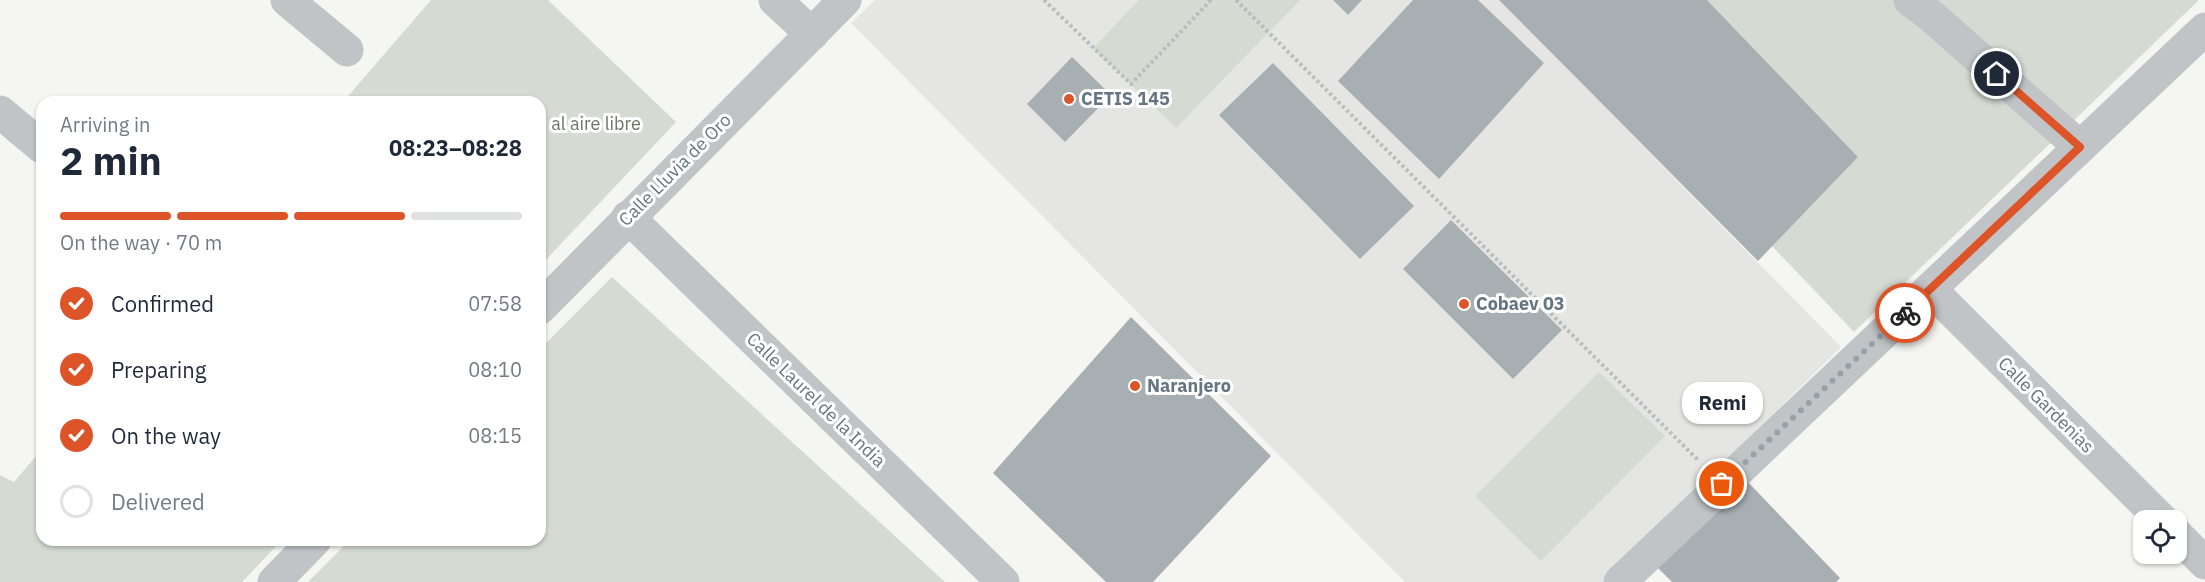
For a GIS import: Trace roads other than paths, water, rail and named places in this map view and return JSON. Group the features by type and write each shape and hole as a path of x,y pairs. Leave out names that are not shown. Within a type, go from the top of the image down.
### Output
{"street":[{"path":"287,0 347,50"},
{"path":"775,0 812,34"},
{"name":"Calle Lluvia de Oro","path":"546,302 845,0"},
{"path":"1910,0 2080,147"},
{"path":"1620,582 2205,29"},
{"path":"0,112 36,142"},
{"name":"Calle Laurel de la India","path":"628,217 1003,582"},
{"name":"Calle Gardenias","path":"1930,289 2153,510"},
{"path":"2187,545 2205,563"},
{"path":"274,582 309,546"}],"place":[{"name":"CETIS 145","path":"1069,99"},
{"name":"Cobaev 03","path":"1464,304"},
{"name":"Naranjero","path":"1135,386"},
{"name":"Remi","path":"1722,484"}],"park label":[{"name":"al aire libre","path":"596,124"}]}
